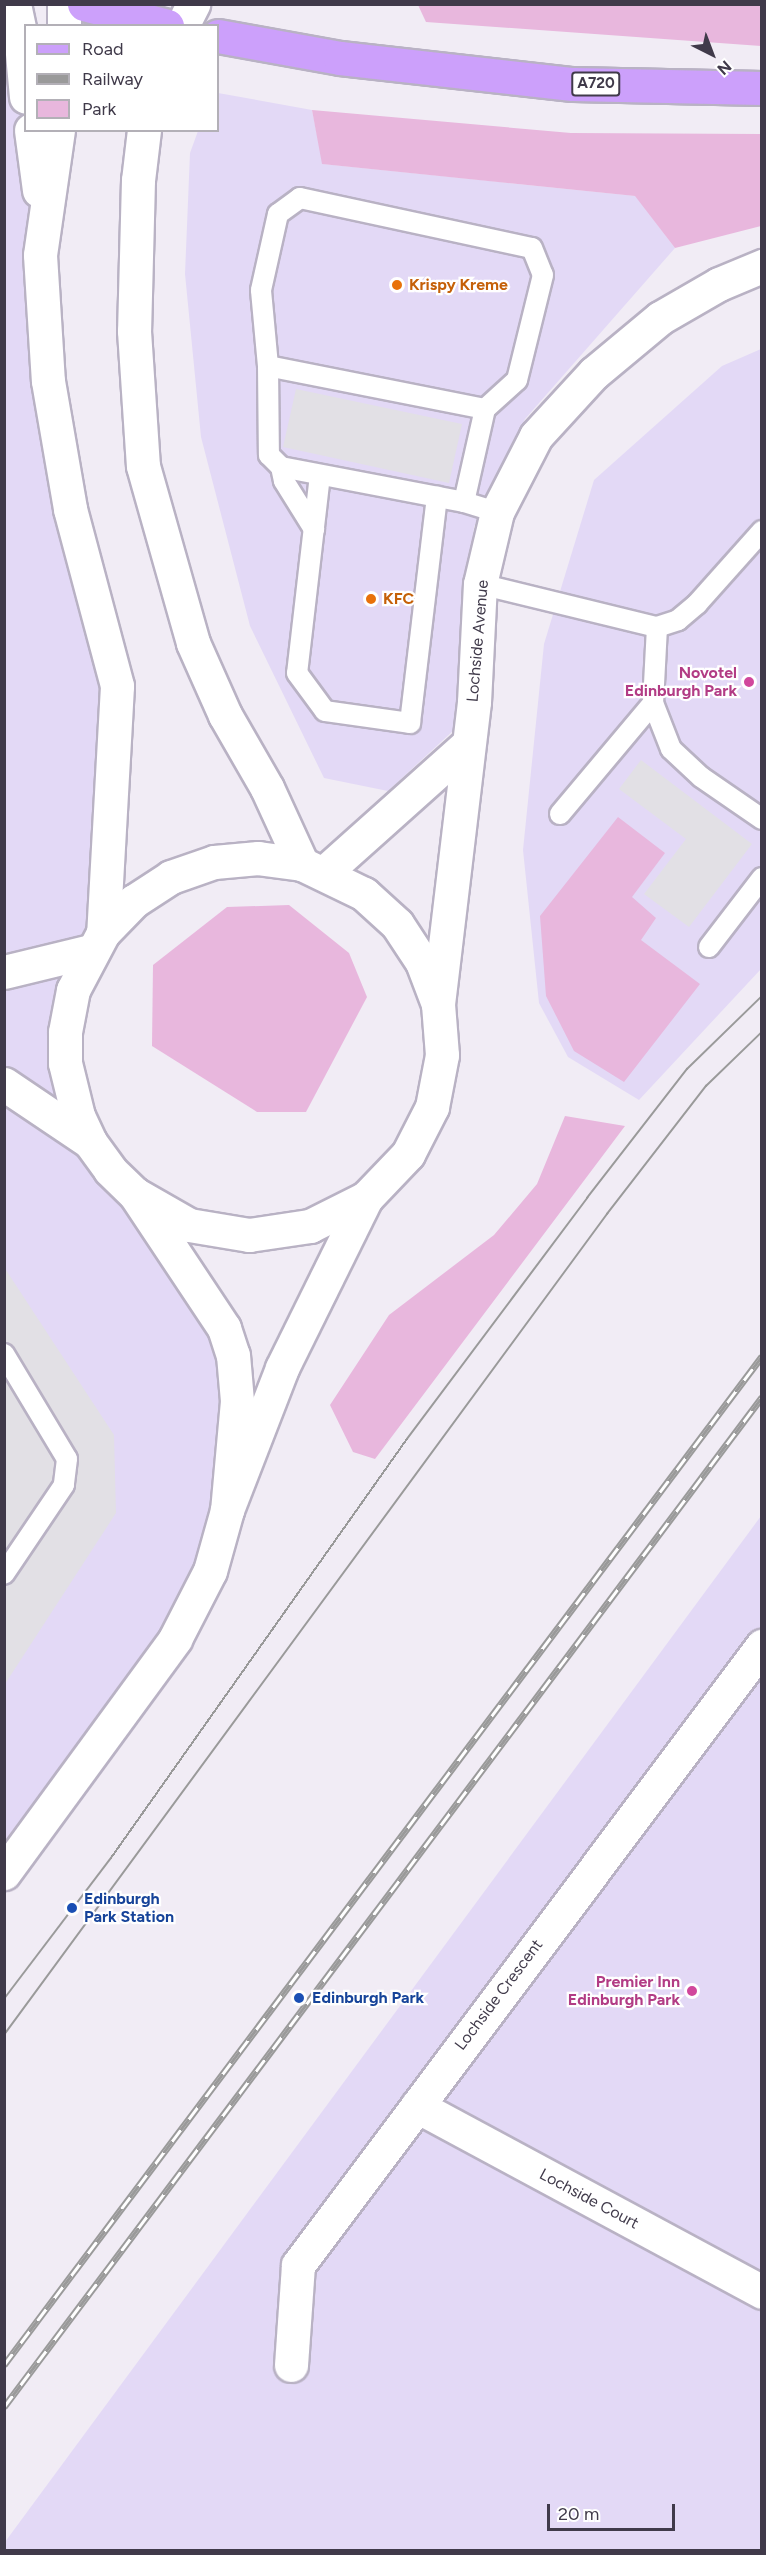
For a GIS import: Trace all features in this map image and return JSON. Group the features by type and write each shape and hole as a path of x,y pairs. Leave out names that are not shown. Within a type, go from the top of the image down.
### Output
{"main road":[{"path":"84,4 159,24"},
{"name":"A720","path":"219,36 340,58 573,84 762,88"}],"street":[{"path":"14,4 20,32 24,75"},
{"path":"64,4 64,24"},
{"path":"183,24 193,4"},
{"path":"31,132 38,181 48,381 59,453 70,509 117,686 97,942"},
{"path":"40,255 58,132"},
{"path":"144,132 138,180 134,331 143,466 193,643 225,715 313,868"},
{"name":"Lochside Avenue","path":"438,1004 466,746 474,702 480,584 497,512 536,436 594,373 660,318 718,284 762,266"},
{"path":"313,868 466,746"},
{"path":"4,1873 175,1639 210,1571 227,1510 282,1368 366,1198 408,1154 432,1107 442,1055 438,1004 422,962 397,924 364,894 313,868 258,858 214,862 171,876 134,901 97,942 74,990 65,1032 69,1091 90,1142 110,1170 135,1194 224,1328 233,1354 237,1401 227,1510"},
{"path":"4,972 97,942"},
{"path":"4,1084 90,1142"},
{"path":"135,1194 189,1225 249,1235 310,1226 366,1198"},
{"name":"Lochside Crescent","path":"291,2365 298,2265 762,1646"},
{"name":"Lochside Court","path":"417,2106 762,2292"}],"lane":[{"path":"314,529 284,481 281,467 269,455 268,366 261,290 278,214 300,198 532,248 543,275 517,380 485,409 464,502"},
{"path":"268,366 485,409"},
{"path":"281,467 464,502 497,512"},
{"path":"320,475 297,673 325,711 410,723 437,497"},
{"path":"480,584 657,627 678,620 697,604 762,531"},
{"path":"657,627 653,703 671,749 727,797 762,819"},
{"path":"560,814 653,703"},
{"path":"709,947 762,878"},
{"path":"4,1354 67,1459 64,1485 4,1574"}],"shaded area":[{"path":"5,80 24,94 24,132 28,132 42,307 117,686 91,951 69,1091 233,1355 210,1571 5,1873"},
{"path":"219,93 312,110 323,164 636,196 675,248 525,419 474,527 455,729 388,791 324,778 250,626 201,437 185,274 190,153 198,132 219,132"},
{"path":"761,349 761,969 639,1100 568,1057 539,1003 523,850 544,644 594,480 722,366"},
{"path":"296,389 462,424 449,483 283,447"},
{"path":"641,760 752,844 689,927 644,894 686,839 619,789"},
{"path":"4,1267 114,1435 116,1513 5,1684"},
{"name":"Edinburgh Park","path":"761,1516 761,2550 5,2550 5,2542"}],"green space":[{"path":"418,5 761,5 761,46 426,22"},
{"path":"312,110 571,133 761,134 761,226 675,248 635,196 322,164"},
{"path":"618,817 665,853 632,897 656,918 641,940 700,984 624,1082 574,1051 546,996 540,916"},
{"path":"289,905 349,953 367,997 306,1112 257,1112 152,1046 153,965 227,907"},
{"path":"565,1116 625,1126 375,1459 353,1452 330,1405 389,1315 494,1235 537,1184"}],"tram line":[{"path":"4,1999 111,1858 407,1439 587,1198 687,1069 762,996"},
{"path":"4,2035 607,1214 706,1086 762,1032"}],"railway":[{"path":"4,2365 762,1356"},
{"path":"4,2407 762,1397"}],"place":[{"name":"Krispy Kreme","path":"397,285"},
{"name":"KFC","path":"371,599"},
{"name":"Novotel Edinburgh Park","path":"749,682"},
{"name":"Edinburgh Park Station","path":"72,1908"},
{"name":"Premier Inn Edinburgh Park","path":"692,1991"},
{"name":"Edinburgh Park","path":"299,1998"}]}
